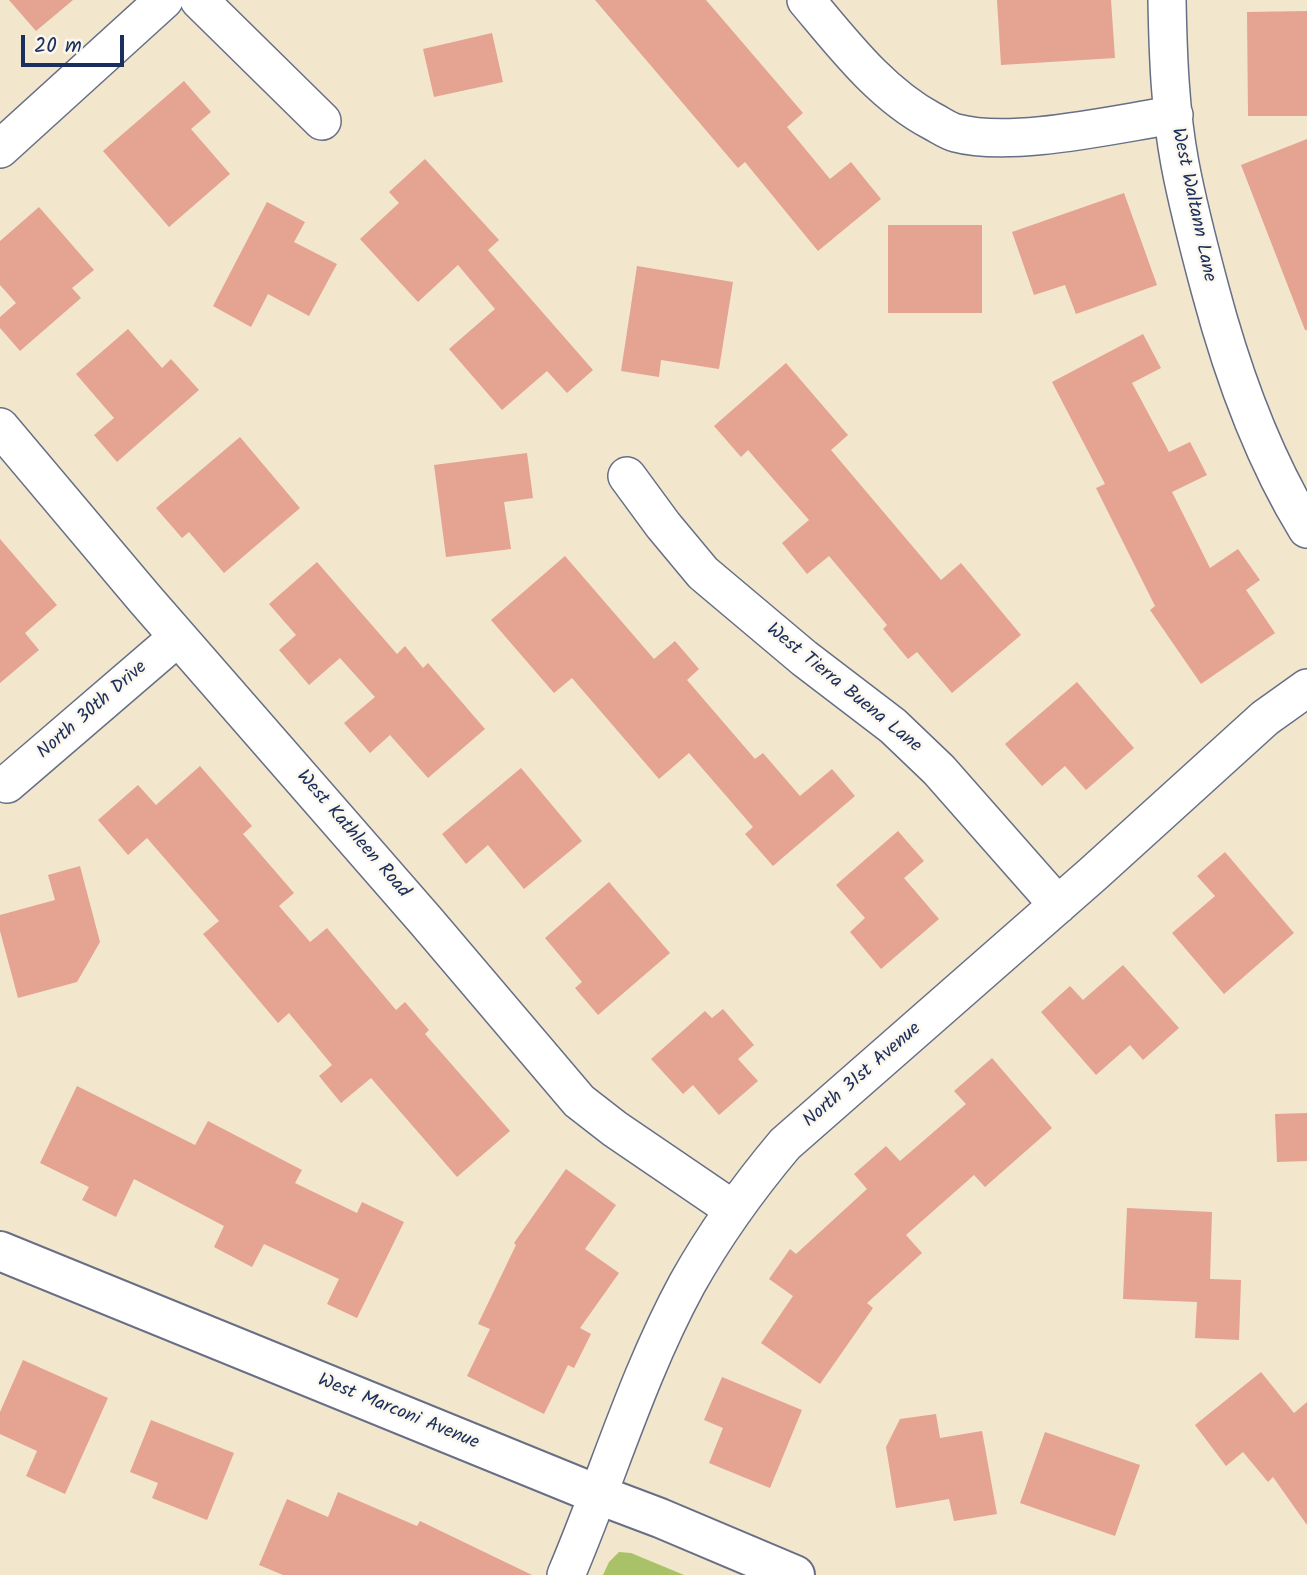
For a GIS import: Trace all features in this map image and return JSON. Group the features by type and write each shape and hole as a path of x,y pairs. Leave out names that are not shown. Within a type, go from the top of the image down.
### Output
{"street":[{"path":"0,149 164,0"},
{"path":"199,0 322,121"},
{"name":"West Waltann Lane","path":"806,0 866,69 907,108 955,133 996,137 1050,134 1174,115 1179,163 1223,340 1257,430 1289,500 1307,529"},
{"path":"1167,0 1174,115"},
{"name":"West Kathleen Road","path":"0,427 579,1101 615,1129 734,1210"},
{"name":"West Tierra Buena Lane","path":"627,476 703,573 804,658 893,726 939,769 1058,905"},
{"name":"North 30th Drive","path":"7,783 178,637"},
{"name":"North 31st Avenue","path":"566,1575 653,1356 681,1297 734,1210 785,1144 1058,905 1265,718 1307,688"},
{"name":"West Marconi Avenue","path":"0,1251 795,1575"}],"green space":[{"path":"619,1552 631,1553 684,1575 603,1575 609,1562"}],"building":[{"path":"9,0 73,0 36,31"},
{"path":"595,0 706,0 803,113 787,127 830,179 851,162 881,199 818,251 745,162 738,168"},
{"path":"997,0 1111,0 1115,58 1001,65"},
{"path":"1307,11 1307,116 1248,116 1247,12"},
{"path":"492,33 503,82 434,97 423,49"},
{"path":"184,81 211,112 191,129 230,174 169,227 103,151"},
{"path":"1307,139 1307,330 1305,330 1241,165"},
{"path":"425,159 499,240 488,250 593,370 567,393 547,371 502,410 449,349 495,309 458,265 418,302 360,239 399,203 389,192"},
{"path":"1124,193 1157,285 1076,314 1065,285 1034,295 1012,232"},
{"path":"267,202 305,222 294,242 337,264 309,316 268,294 251,327 213,306"},
{"path":"39,207 94,270 72,288 81,298 20,351 0,328 0,317 16,303 0,285 0,241"},
{"path":"888,225 982,225 982,313 888,313"},
{"path":"637,266 733,282 719,369 661,360 659,377 621,371"},
{"path":"128,329 162,368 171,359 199,390 117,462 94,435 114,418 76,374"},
{"path":"1143,334 1161,368 1132,383 1169,452 1190,442 1207,475 1172,492 1210,568 1238,549 1260,580 1246,590 1275,633 1201,684 1150,610 1155,606 1096,488 1105,484 1052,382"},
{"path":"786,363 848,435 831,450 941,580 961,563 1021,635 952,693 917,652 908,659 883,629 887,625 829,556 807,574 782,543 809,520 748,450 741,457 714,426"},
{"path":"240,437 300,508 224,573 189,532 182,538 156,508"},
{"path":"527,453 533,498 504,502 511,549 446,557 434,465"},
{"path":"0,539 57,605 25,633 39,650 0,683"},
{"path":"565,556 654,659 675,641 699,669 687,680 755,759 763,753 800,796 832,769 855,796 773,866 745,834 753,827 689,753 659,779 572,678 554,693 491,620"},
{"path":"317,562 397,654 405,646 423,668 428,663 485,729 428,778 390,735 370,753 344,723 375,697 340,658 309,685 279,650 296,635 269,604"},
{"path":"1077,682 1134,748 1086,790 1065,766 1042,786 1005,744"},
{"path":"200,766 252,826 243,834 294,893 279,906 310,942 327,928 396,1010 405,1002 429,1030 425,1034 510,1131 457,1177 371,1078 341,1103 319,1076 332,1065 289,1013 278,1023 203,934 219,921 147,838 128,855 98,820 138,785 156,805"},
{"path":"521,768 582,841 524,889 488,845 466,864 442,834"},
{"path":"898,831 924,861 904,878 939,919 881,969 850,932 865,918 836,885"},
{"path":"1225,852 1294,933 1224,994 1172,933 1215,896 1197,876"},
{"path":"80,866 100,942 77,982 18,998 0,931 0,915 55,900 48,875"},
{"path":"609,882 670,953 598,1015 575,988 582,982 545,938"},
{"path":"1123,965 1179,1028 1143,1060 1130,1045 1096,1075 1041,1012 1070,986 1083,1000"},
{"path":"723,1009 754,1045 738,1059 758,1081 719,1115 693,1085 683,1094 651,1059 705,1011 712,1018"},
{"path":"992,1058 1052,1128 985,1187 974,1175 906,1235 922,1253 867,1303 873,1308 820,1384 761,1343 793,1296 769,1279 790,1249 796,1254 867,1189 854,1174 886,1146 900,1161 966,1104 954,1091"},
{"path":"77,1086 195,1145 208,1121 302,1170 295,1183 357,1213 362,1202 404,1222 357,1318 327,1304 339,1279 264,1244 252,1267 214,1247 224,1226 134,1179 116,1217 82,1200 89,1187 40,1163"},
{"path":"1307,1113 1307,1161 1277,1162 1275,1114"},
{"path":"566,1169 616,1205 585,1249 619,1273 580,1328 591,1334 574,1368 568,1365 544,1414 467,1376 490,1329 478,1324 516,1245 514,1243"},
{"path":"1127,1208 1212,1212 1210,1279 1241,1280 1239,1340 1195,1338 1197,1302 1123,1299"},
{"path":"23,1360 108,1398 65,1494 26,1476 37,1451 0,1434 0,1412"},
{"path":"1261,1372 1294,1413 1307,1402 1307,1525 1273,1477 1268,1482 1243,1452 1226,1466 1195,1425"},
{"path":"722,1377 802,1410 770,1488 709,1463 723,1428 704,1420"},
{"path":"936,1414 940,1438 982,1431 997,1514 954,1521 949,1499 896,1508 886,1447 900,1419"},
{"path":"151,1420 234,1453 207,1520 152,1498 158,1483 130,1472"},
{"path":"1045,1432 1140,1465 1115,1536 1020,1503"},
{"path":"338,1492 417,1526 420,1521 532,1575 283,1575 259,1565 287,1499 328,1517"}]}
